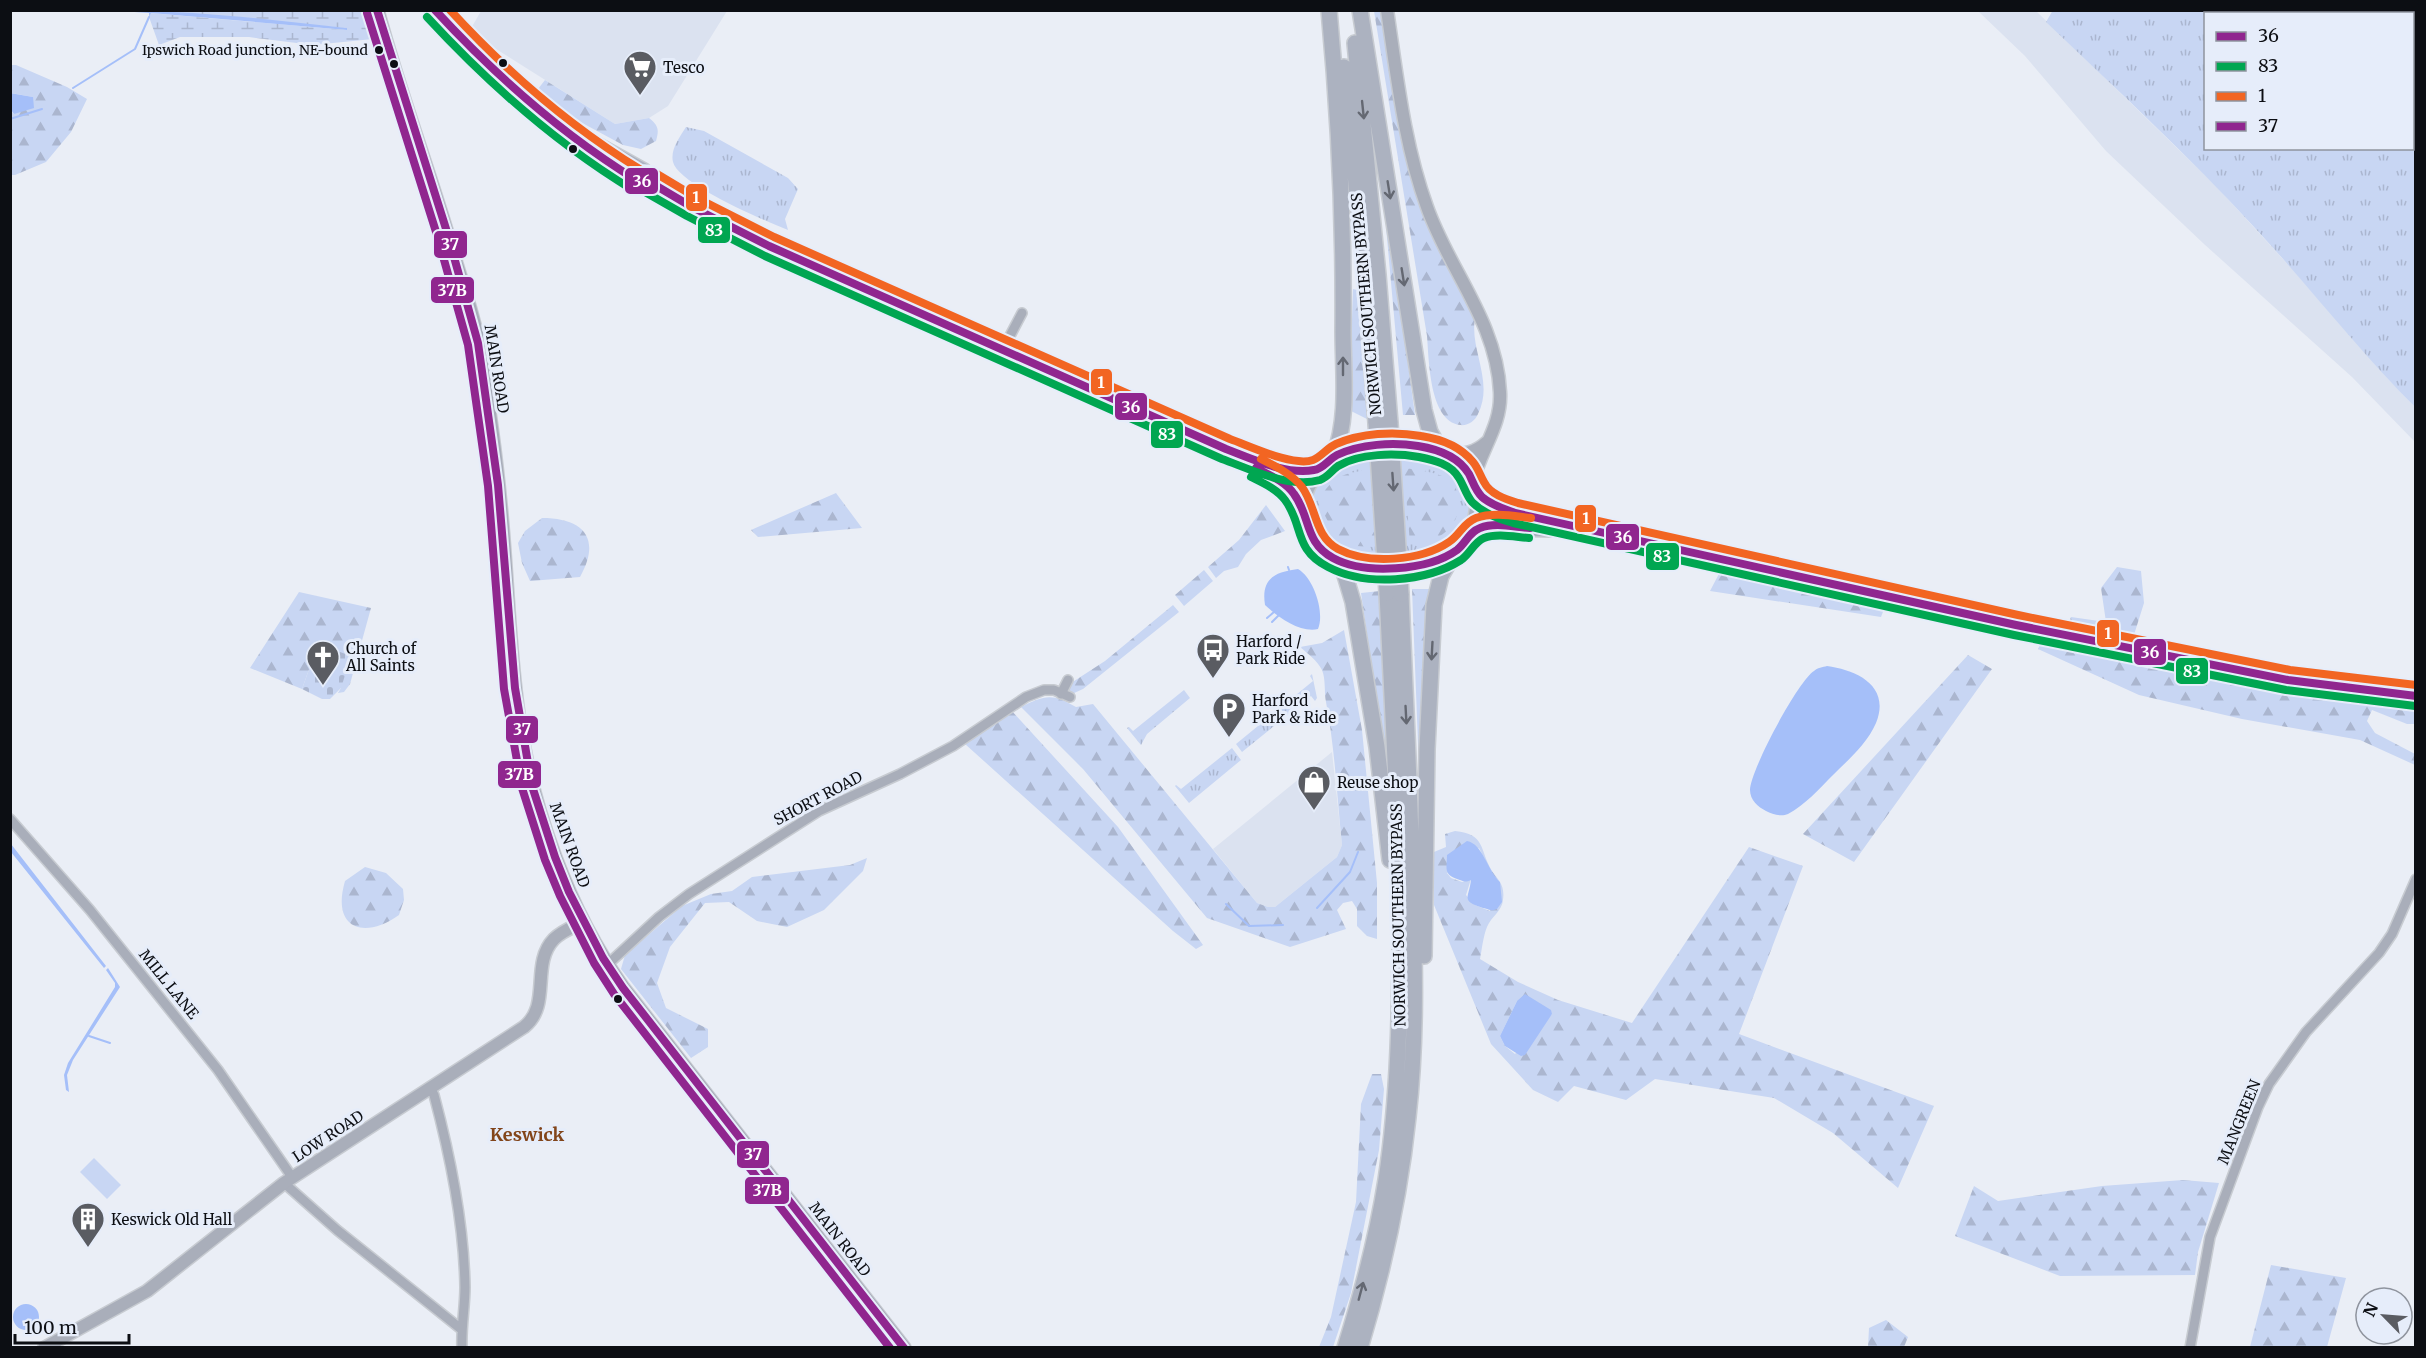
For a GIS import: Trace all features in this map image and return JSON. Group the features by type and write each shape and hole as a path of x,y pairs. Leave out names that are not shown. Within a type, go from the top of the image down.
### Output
{"highway":[{"path":"435,10 461,38 547,117 644,171 648,181 719,221 770,246 1226,449 1284,467 1307,471 1318,470"},
{"path":"1329,10 1339,123 1344,236 1343,424 1334,456"},
{"name":"NORWICH SOUTHERN BYPASS","path":"1338,10 1383,423"},
{"name":"NORWICH SOUTHERN BYPASS","path":"1352,10 1378,275 1383,423 1412,868 1414,1034 1409,1116 1394,1215 1383,1265 1360,1347"},
{"path":"1360,10 1424,410 1430,432 1444,453"},
{"path":"1301,509 1307,487 1318,470 1334,456 1359,449 1389,445 1415,446 1444,453 1465,467 1474,485 1489,503 1499,508 1583,530 2027,628 2288,680 2415,696"},
{"path":"1226,449 1293,493 1301,509 1306,529 1313,541 1334,559 1344,572 1353,602 1377,747 1392,875 1396,930 1397,1085"},
{"path":"1394,1215 1411,1143 1422,1059 1427,748 1434,605 1441,576 1456,550 1471,533 1479,511 1474,485"},
{"path":"1471,533 1486,527 1583,530"},
{"path":"1334,559 1348,564 1393,568 1413,566 1456,550"},
{"name":"NORWICH SOUTHERN BYPASS","path":"1345,1347 1369,1260 1385,1182 1397,1085 1401,1012 1394,594"}],"main road":[{"name":"MAIN ROAD","path":"377,10 394,70 440,206 478,340 500,503 510,640 520,726 535,796 570,896 607,965 623,988 904,1347"}],"street":[{"path":"1387,10 1409,144 1426,205 1449,257 1481,316 1495,357 1500,392 1499,410 1474,485"},
{"path":"1003,348 1022,313"},
{"path":"1444,453 1470,453 1479,449 1490,439"},
{"name":"SHORT ROAD","path":"607,965 659,917 689,894 819,811 900,774 953,746 1026,697 1044,690 1054,690 1065,696 1068,680"},
{"name":"MILL LANE","path":"10,819 90,910 218,1070 288,1180 345,1237 431,1307 462,1329"},
{"name":"MANGREEN","path":"2190,1347 2210,1237 2258,1107 2270,1084 2306,1032 2386,944 2415,879"},
{"name":"LOW ROAD","path":"44,1347 147,1291 288,1180 530,1023 537,1011 542,966 550,946 565,931 583,922"},
{"path":"430,1088 451,1165 462,1251 465,1288 462,1347"}],"shaded area":[{"path":"481,11 727,11 668,106 649,118 615,124 469,32"},
{"path":"1978,11 2036,11 2215,185 2415,407 2415,442 2352,377 2204,244 2106,151 2025,56"},
{"path":"1332,752 1342,845 1337,857 1275,907 1257,903 1213,849"}],"green space":[{"path":"2053,10 2399,12 2204,12 2204,150 2414,150 2414,30 2415,407 2229,200 2046,22"},
{"path":"151,11 366,11 373,39 313,45 249,37 180,37 159,45 149,17 150,13 347,30 347,28"},
{"path":"1374,11 1381,11 1409,171 1423,213 1444,260 1476,315 1475,339 1484,389 1477,417 1466,425 1450,421 1442,413 1433,388 1427,336"},
{"path":"11,65 16,65 67,87 87,99 71,132 46,162 15,175 11,175 10,110 14,114 33,97 11,93"},
{"path":"545,80 615,124 649,118 657,128 656,141 641,149 623,145 547,104 538,89"},
{"path":"686,127 704,131 788,178 798,189 785,219 788,230 724,201 690,181 678,171 672,157 676,143"},
{"path":"1389,226 1415,415 1403,415 1386,227"},
{"path":"1353,289 1357,290 1367,419 1349,410"},
{"path":"1386,455 1416,455 1438,460 1455,470 1462,479 1469,499 1467,521 1455,541 1446,549 1405,560 1387,562 1359,560 1338,555 1326,546 1318,535 1310,510 1317,485 1325,474 1349,460"},
{"path":"1404,468 1436,474 1448,479 1455,487 1458,500 1458,510 1451,527 1437,537 1420,543 1410,544"},
{"path":"1376,470 1381,544 1373,547 1340,545 1318,502 1329,486 1341,476"},
{"path":"836,493 862,528 758,537 751,530"},
{"path":"1266,505 1285,531 1261,540 1246,554 1238,567 1224,571 1216,578 1208,567 1239,540"},
{"path":"542,518 568,522 578,526 585,533 589,551 580,577 530,581 522,563 518,543 525,531"},
{"path":"2117,567 2141,571 2144,603 2133,638 2068,625 2071,617 2106,622 2101,588"},
{"path":"1722,568 1868,598 1884,609 1881,617 1710,591"},
{"path":"1204,570 1213,581 1184,606 1175,595"},
{"path":"1412,589 1429,589 1419,769"},
{"path":"1380,591 1391,778 1388,779 1361,593"},
{"path":"299,592 371,608 350,684 344,692 338,693 341,688 318,644 302,689 250,668"},
{"path":"1173,605 1179,612 1083,689 1072,694 1069,692 1068,685 1105,661"},
{"path":"1344,630 1362,730 1377,883 1377,939 1367,936 1357,926 1357,909 1352,901 1343,903 1337,910 1346,929 1290,947 1207,918 1083,769 1021,707 1048,697 1061,699 1076,707 1093,704 1257,903 1275,907 1337,857 1342,845 1334,755 1323,674 1318,663 1300,647 1322,643"},
{"path":"2043,638 2274,685 2321,693 2415,702 2415,724 2407,724 2372,710 2367,721 2375,733 2415,754 2415,765 2360,740 2242,719 2139,695 2038,649"},
{"path":"318,644 351,656 341,688 330,699 322,699 302,689"},
{"path":"1968,655 1992,669 1854,862 1803,834"},
{"path":"1312,674 1317,698 1315,701 1311,696 1242,752 1236,744 1313,681 1310,676"},
{"path":"1184,690 1190,698 1147,734 1141,745 1127,728 1133,731"},
{"path":"1011,710 1118,827 1203,945 1196,949 1173,931 965,744"},
{"path":"1232,748 1241,760 1189,803 1175,786 1181,789"},
{"path":"1455,831 1472,835 1480,844 1492,871 1500,882 1502,887 1502,904 1487,927 1480,959 1518,982 1558,1000 1632,1023 1749,847 1803,866 1739,1034 1934,1106 1898,1188 1833,1133 1774,1098 1655,1079 1626,1100 1574,1086 1558,1102 1533,1090 1491,1044 1434,905 1434,852 1446,847 1445,834","holes":["1479,848 1492,874 1500,882 1490,911 1475,905 1466,895 1471,879 1462,882 1451,878 1447,873","1517,1001 1552,1014 1515,1054 1505,1046 1500,1036"]},
{"path":"867,858 863,871 824,910 787,927 757,921 729,902 705,903 670,947 657,983 666,1008 708,1029 708,1047 691,1058 621,969 625,955 682,906 711,894 732,891 752,877 850,865"},
{"path":"365,867 386,873 403,889 404,900 399,915 386,923 363,928 347,919 343,910 342,897 345,881"},
{"path":"1372,1074 1381,1074 1384,1089 1379,1150 1351,1293 1333,1347 1319,1347 1331,1317 1356,1202 1361,1104"},
{"path":"94,1158 121,1185 107,1199 80,1172"},
{"path":"2183,1180 2219,1183 2198,1252 2195,1275 2060,1276 1955,1236 1974,1186 1998,1201 2102,1186"},
{"path":"2271,1265 2346,1278 2327,1347 2250,1347"},
{"path":"1886,1320 1908,1337 1904,1347 1868,1347 1869,1328"}],"water":[{"path":"120,11 234,16 347,28 347,30 151,13 149,17 149,13"},
{"path":"10,93 33,97 34,108 14,114 11,110"},
{"path":"1298,569 1309,580 1317,596 1320,614 1318,629 1304,629 1297,626 1283,619 1265,605 1265,589 1271,578 1282,572"},
{"path":"1827,666 1860,676 1875,690 1879,699 1876,723 1868,738 1857,751 1806,802 1785,815 1771,813 1753,800 1750,794 1752,780 1776,727 1797,691 1814,671"},
{"path":"1467,841 1477,847 1500,882 1502,902 1497,909 1490,910 1471,903 1468,898 1471,880 1463,881 1448,873 1447,855"},
{"path":"11,844 106,966 104,968 11,852"},
{"path":"108,968 120,987 73,1060 67,1075 69,1092 66,1090 64,1075 68,1063 115,987 115,983 106,970"},
{"path":"1525,994 1551,1010 1552,1014 1525,1055 1521,1056 1505,1046 1500,1036 1517,1001"},
{"path":"26,1304 35,1308 39,1317 35,1326 26,1330 17,1326 13,1317 17,1308"}],"waterway":[{"path":"366,10 374,43"},
{"path":"73,88 135,49 149,17"},
{"path":"10,119 42,109"},
{"path":"1267,618 1274,612"},
{"path":"1272,622 1279,615"},
{"path":"1317,908 1350,872 1358,852"},
{"path":"1226,904 1249,926 1283,925"},
{"path":"89,1036 110,1043"},
{"path":"647,1041 808,1236"},
{"path":"850,1290 893,1348"}],"transit line":[{"name":"37","path":"377,10 447,232 478,343 498,485 515,688 532,786 555,857 569,892 603,958 623,988 904,1348"},
{"name":"36","path":"435,10 481,58 531,103 583,144 638,181 648,181 692,207 769,246 1226,449 1258,461 1281,468 1303,471 1317,469 1337,455 1366,446 1398,444 1425,447 1440,451 1459,462 1482,497 1493,505 1515,513 2016,625 2288,680 2416,696"},
{"name":"1","path":"450,10 471,33 540,97 641,170 652,171 697,198 774,237 1230,439 1272,455 1294,461 1305,461 1316,459 1336,444 1367,435 1411,434 1428,437 1450,444 1468,456 1490,490 1518,503 2018,615 2290,670 2416,685"},
{"name":"37B","path":"367,13 437,235 468,345 488,486 504,689 522,788 545,860 560,896 594,963 614,994 890,1348"},
{"name":"83","path":"427,17 524,111 577,153 633,190 645,192 765,256 1222,459 1257,472 1283,480 1308,482 1323,479 1338,466 1367,456 1419,457 1447,466 1456,473 1476,506 1491,515 1513,523 2014,635 2286,690 2415,706"},
{"name":"1","path":"1261,459 1298,482 1307,495 1324,537 1338,549 1350,554 1379,559 1409,557 1449,542 1476,518 1489,515 1531,518"},
{"name":"36","path":"1256,468 1290,489 1299,503 1312,537 1324,552 1333,558 1361,567 1396,568 1430,562 1457,550 1473,532 1486,526 1530,528"},
{"name":"83","path":"1251,477 1282,496 1291,509 1304,544 1317,560 1343,573 1360,577 1378,579 1414,577 1431,573 1461,560 1477,542 1484,538 1500,536 1529,538"}],"place":[{"name":"Ipswich Road junction, NE-bound","path":"379,50"},
{"name":"Tesco","path":"640,96"},
{"name":"Harford / Park Ride","path":"1213,679"},
{"name":"Church of All Saints","path":"323,686"},
{"name":"Harford Park & Ride","path":"1229,738"},
{"name":"Reuse shop","path":"1314,811"},
{"name":"Keswick Old Hall","path":"88,1248"}],"district":[{"name":"Keswick","path":"527,1134"}]}
